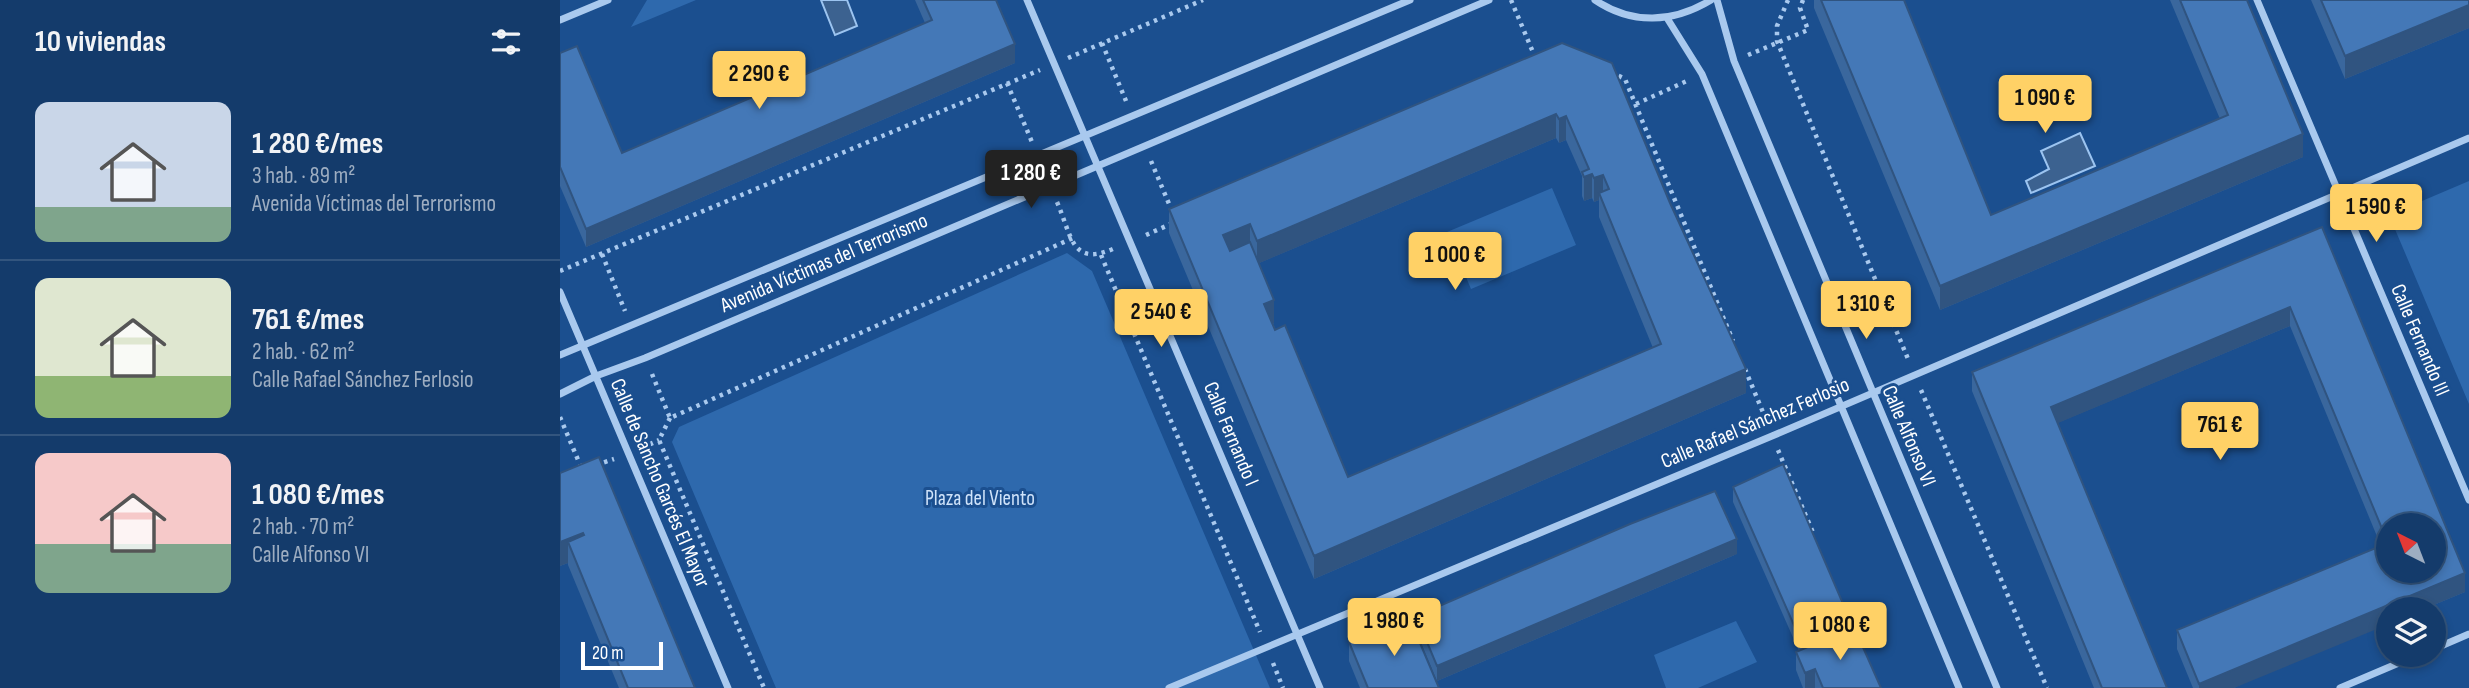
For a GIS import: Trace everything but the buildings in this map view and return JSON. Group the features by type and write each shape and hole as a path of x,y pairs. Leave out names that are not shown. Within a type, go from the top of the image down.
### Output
{"street":[{"path":"587,9 592,0"},
{"path":"560,20 608,0"},
{"name":"Calle Fernando I","path":"1027,0 1320,688"},
{"name":"Avenida Víctimas del Terrorismo","path":"560,355 1410,0"},
{"name":"Avenida Víctimas del Terrorismo","path":"560,394 596,376 645,358 1489,0"},
{"path":"1595,0 1611,11 1641,18 1667,18 1693,11 1711,0"},
{"name":"Calle Alfonso VI","path":"1717,0 1734,61 1997,688"},
{"name":"Calle Fernando III","path":"2257,0 2469,500"},
{"path":"1667,18 1702,74 1959,688"},
{"name":"Calle Rafael Sánchez Ferlosio","path":"1169,688 1772,436 2469,138"},
{"name":"Calle de Sancho Garcés El Mayor","path":"560,292 727,688"},
{"path":"2446,644 2469,634"},
{"path":"2340,688 2389,667"}],"path":[{"path":"560,271 1203,0"},
{"path":"1511,0 1538,65"},
{"path":"1788,0 1777,26 1777,41 1914,375 2048,688"},
{"path":"1602,68 1625,79 1736,346"},
{"path":"1007,83 1037,154"},
{"path":"1051,187 1076,247 1087,256 1101,255 1177,221"},
{"path":"764,688 659,440 670,418 1073,238"},
{"path":"602,254 632,326"},
{"path":"1101,255 1283,688"},
{"path":"645,358 670,418"},
{"path":"1741,359 1814,537"},
{"path":"560,416 583,471 628,453"},
{"path":"599,464 604,477"}],"green space":[{"path":"647,0 696,0 631,27"},
{"path":"2469,181 2469,404 2389,215"},
{"path":"1552,188 1576,245 1471,289 1447,232"},
{"name":"Plaza del Viento","path":"1067,253 1092,271 1270,688 776,688 672,442 679,427"},
{"path":"1736,621 1757,662 1698,688 1666,688 1654,655"}],"shaded area":[{"path":"821,0 847,0 857,26 835,35"},
{"path":"2080,133 2095,166 2031,193 2026,181 2049,169 2041,151"}]}
